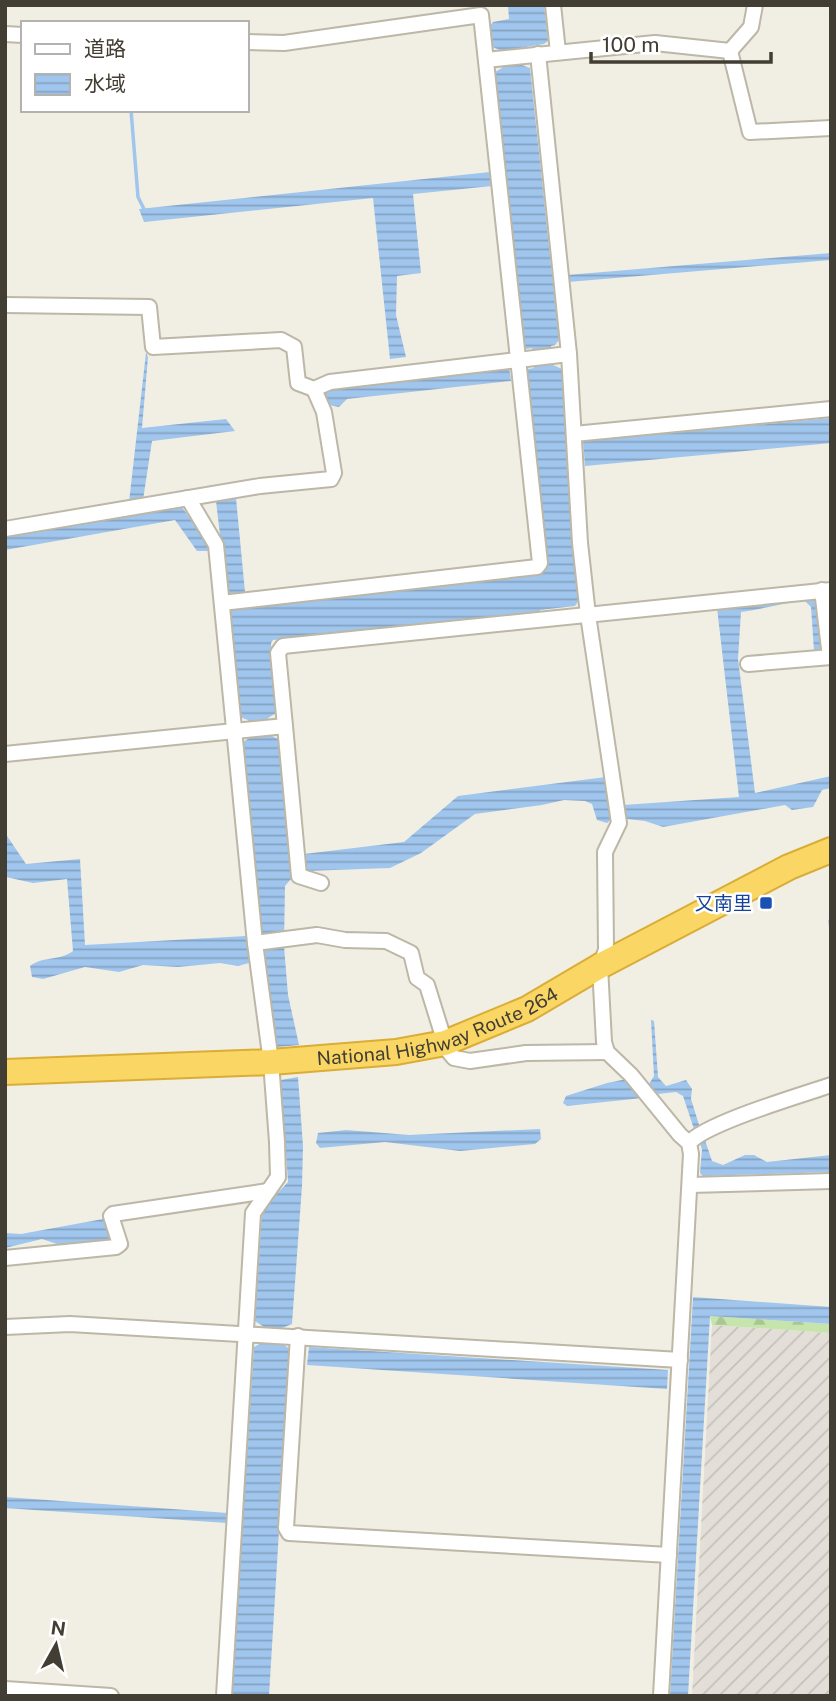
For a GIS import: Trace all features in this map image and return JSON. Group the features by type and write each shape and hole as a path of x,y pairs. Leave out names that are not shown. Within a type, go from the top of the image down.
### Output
{"highway":[{"name":"National Highway Route 264","path":"5,1072 271,1062 396,1052 445,1043 527,1009 600,966 789,867 831,850"}],"street":[{"path":"553,5 558,52"},
{"path":"730,51 751,27 755,5"},
{"path":"222,603 537,567 540,563 524,360 492,59 481,15 284,43 248,42"},
{"path":"492,59 655,43 730,51"},
{"path":"730,51 750,132 831,128"},
{"path":"531,55 574,434 580,543 588,615 619,823 605,852 606,950 600,966 604,1042 607,1052 632,1075 689,1143 691,1154 661,1696"},
{"path":"5,305 149,307 153,347 281,340 294,347 298,383 314,389 330,382 563,355"},
{"path":"5,529 260,486 331,479 334,473 324,412 314,389"},
{"path":"574,434 831,409"},
{"path":"188,498 216,545 241,731 258,943 271,1062 278,1177 253,1213 224,1696"},
{"path":"321,883 299,876 280,727 278,653 283,646 827,590 830,657 748,664"},
{"path":"5,754 280,727"},
{"path":"258,943 317,935 345,940 386,941 411,953 417,978 427,985 445,1043 454,1058 470,1061 526,1053 607,1052"},
{"path":"689,1143 704,1132 766,1106 831,1085"},
{"path":"690,1185 831,1181"},
{"path":"5,1258 116,1247 120,1244 111,1216 113,1214 268,1191"},
{"path":"5,1327 69,1324 680,1360"},
{"path":"298,1336 286,1528 289,1533 669,1555"},
{"path":"5,1689 111,1696"}],"shaded area":[{"path":"712,1325 831,1333 831,1696 692,1696"}],"green space":[{"path":"710,1316 831,1324 831,1333 712,1325"}],"water":[{"path":"508,5 544,5 548,41 520,48 522,65 530,68 559,340 551,346 553,365 562,369 565,398 572,542 579,600 575,606 540,610 540,614 273,640 271,643 276,713 268,718 270,735 278,739 281,754 291,868 291,879 285,886 284,946 288,995 299,1045 277,1047 266,982 243,757 243,742 251,737 248,720 240,717 229,614 231,607 546,570 526,373 528,369 534,368 532,348 526,349 522,345 495,72 502,68 500,50 492,47 490,26 493,22 509,19"},
{"path":"490,172 492,186 413,194 421,273 397,276 396,315 406,357 390,359 373,198 144,222 139,209"},
{"path":"831,253 831,260 568,282 567,275"},
{"path":"146,353 148,357 142,428 226,419 235,431 152,441 143,500 129,502"},
{"path":"509,367 511,381 347,399 339,407 329,405 324,394 336,387"},
{"path":"831,418 831,443 585,466 583,441"},
{"path":"236,498 245,592 227,594 216,501"},
{"path":"182,507 209,545 209,551 197,551 175,520 5,550 5,535"},
{"path":"812,595 817,601 822,649 814,651 811,607 805,601 741,612 738,659 755,793 831,776 831,788 822,790 813,807 792,810 785,805 663,827 627,819 623,805 739,797 717,608"},
{"path":"606,777 612,819 607,823 597,820 592,804 585,801 564,800 475,814 421,853 390,868 305,871 304,854 404,842 458,796"},
{"path":"5,833 26,864 80,859 85,945 246,936 249,963 238,966 220,963 178,967 143,965 119,972 85,967 43,979 32,977 30,966 73,951 67,879 33,883 6,877"},
{"path":"651,1020 654,1021 658,1077 666,1086 686,1080 692,1089 691,1099 700,1128 694,1129 683,1096 676,1092 658,1094 649,1084 654,1076"},
{"path":"298,1077 303,1146 302,1186 292,1324 282,1328 281,1343 290,1349 269,1696 231,1696 254,1347 263,1342 264,1327 255,1321 262,1210 288,1182 281,1080"},
{"path":"627,1079 642,1098 567,1106 563,1103 566,1096"},
{"path":"540,1129 541,1139 535,1144 460,1151 385,1142 320,1148 316,1143 318,1133 346,1130 409,1135"},
{"path":"704,1137 712,1161 723,1165 745,1155 754,1155 767,1162 831,1155 831,1172 703,1176 700,1173 702,1149 698,1139"},
{"path":"103,1219 108,1222 111,1236 108,1243 63,1246 42,1239 5,1248 5,1233 21,1234"},
{"path":"693,1297 831,1307 831,1324 710,1316 688,1696 670,1696"},
{"path":"309,1347 668,1370 667,1389 307,1365"},
{"path":"5,1497 228,1513 227,1523 5,1508"}],"waterway":[{"path":"131,112 138,197 145,211"},
{"path":"830,921 831,929"}],"place":[{"name":"又南里","path":"766,903"}]}
